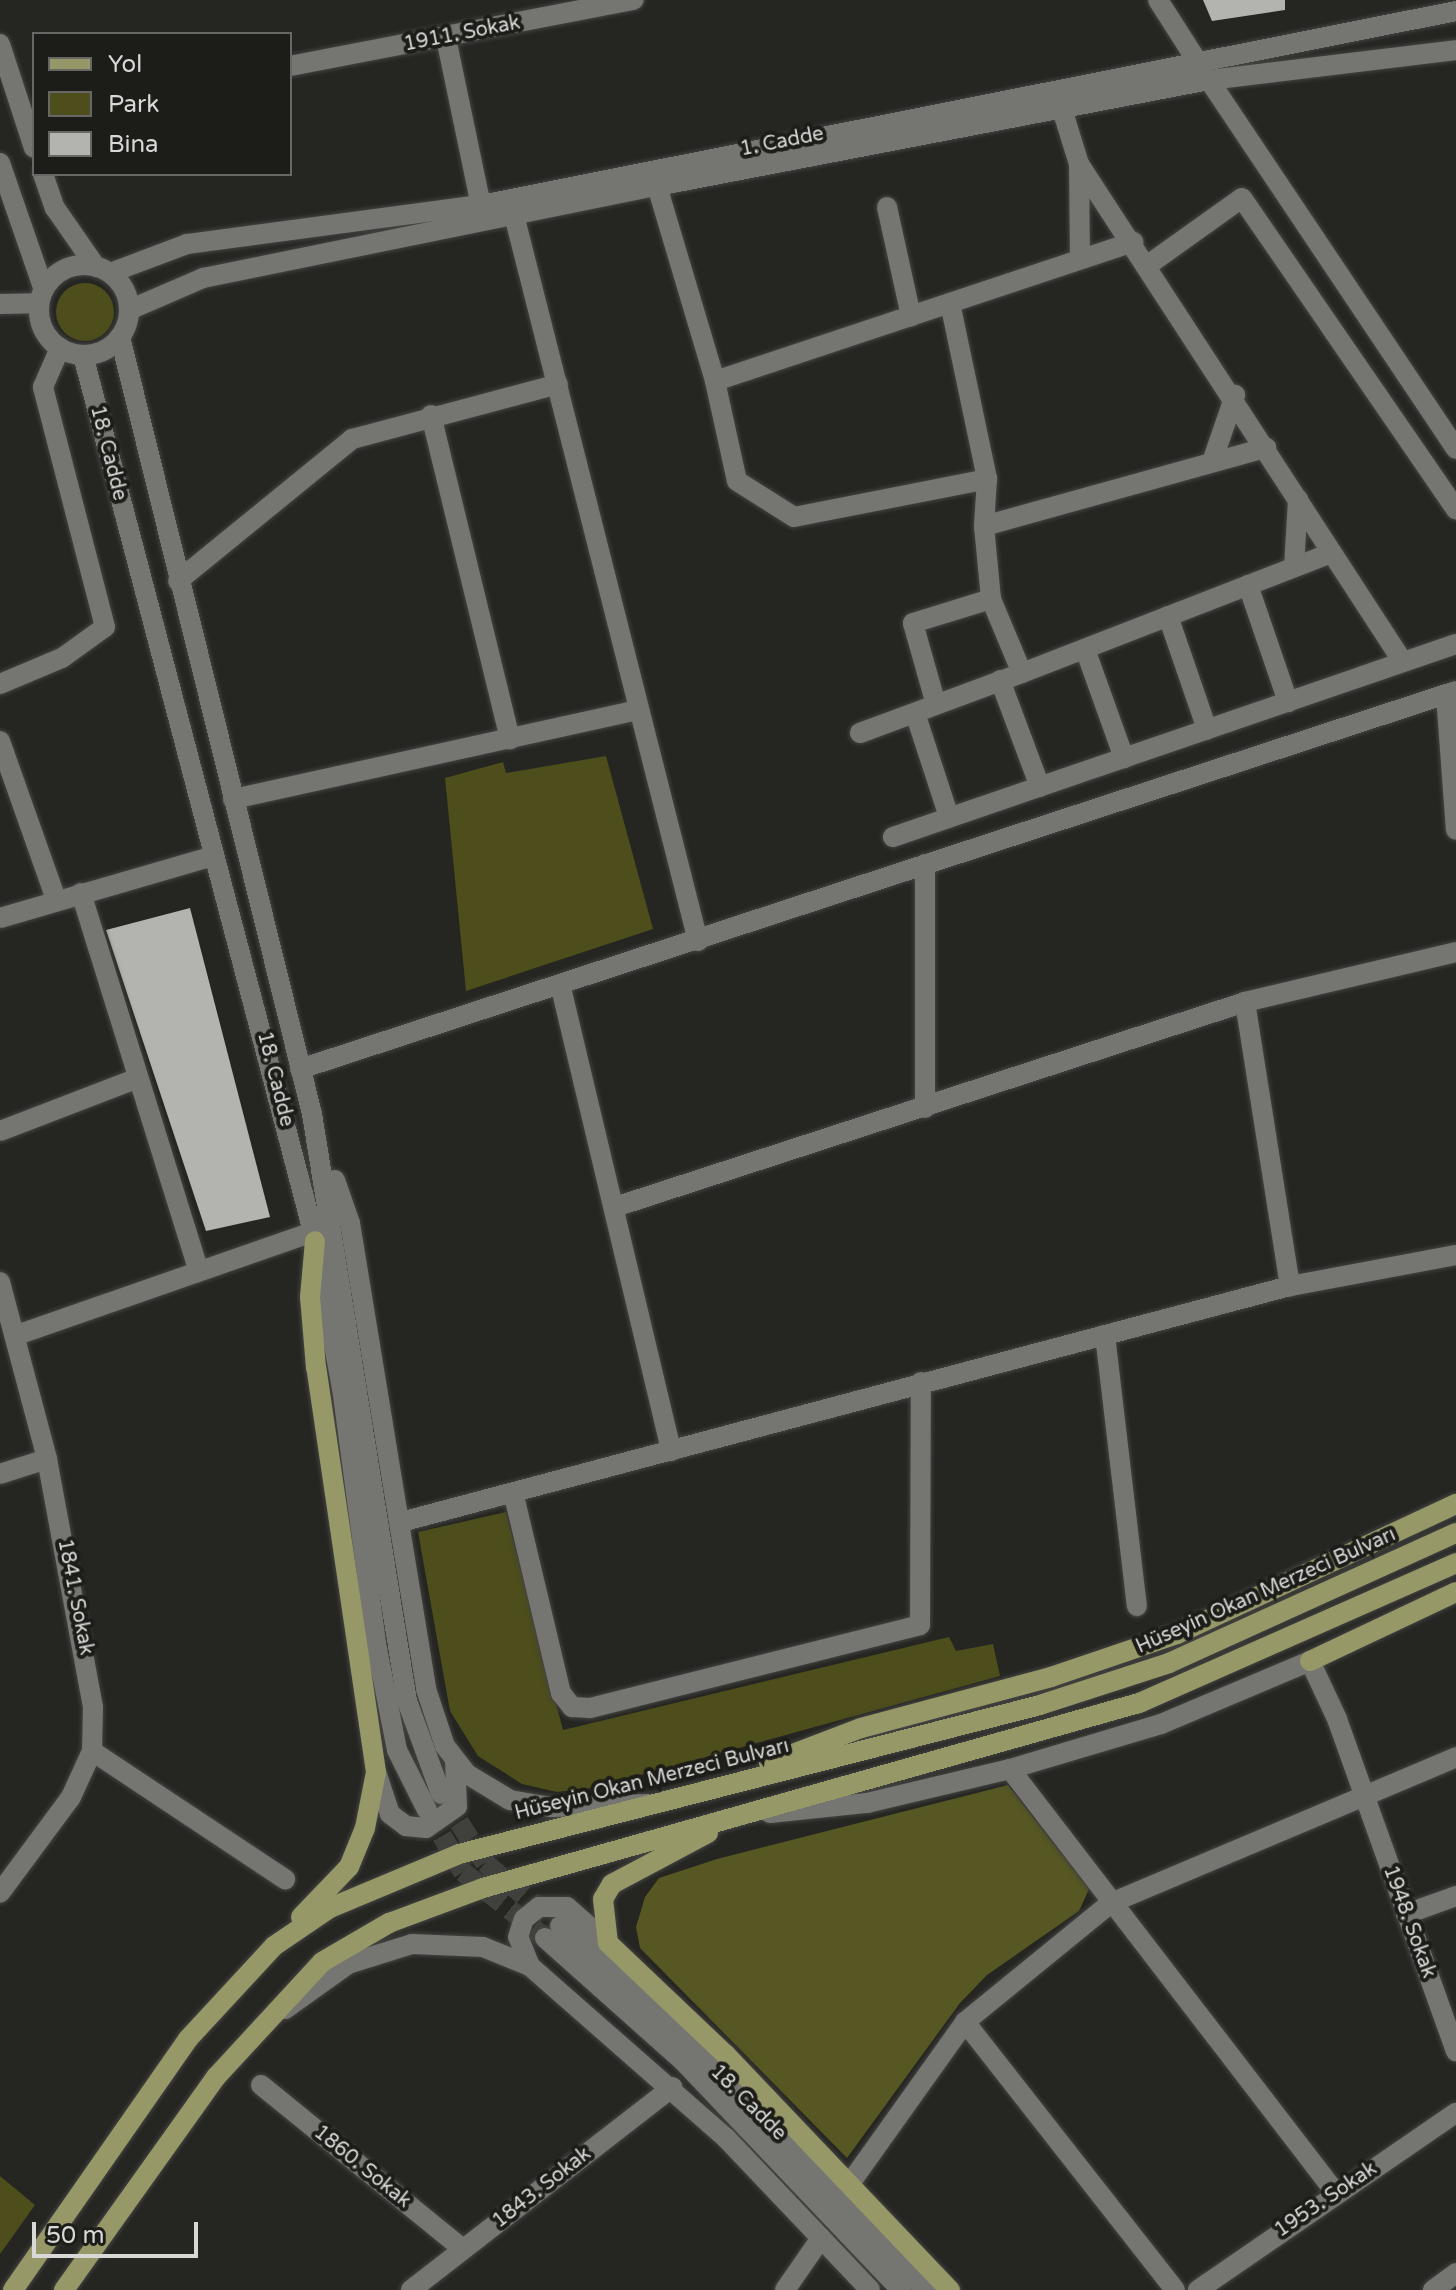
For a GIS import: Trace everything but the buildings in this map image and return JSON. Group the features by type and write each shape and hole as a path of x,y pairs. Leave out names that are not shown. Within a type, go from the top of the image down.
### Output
{"main road":[{"path":"274,1946 349,1867 365,1828 376,1772 316,1368 310,1297 314,1237"},
{"path":"690,1793 861,1728 1051,1677 1177,1634 1456,1504"},
{"name":"Hüseyin Okan Merzeci Bulvarı","path":"13,2290 188,2039 274,1946 380,1882 459,1854 1040,1705 1169,1663 1456,1533"},
{"path":"64,2290 216,2077 322,1962 389,1923 483,1888 1139,1703 1456,1563"},
{"path":"1310,1661 1456,1592"},
{"path":"721,1823 612,1884 603,1899 608,1943 851,2182 950,2290"}],"street":[{"name":"1911. Sokak","path":"292,66 634,0"},
{"path":"1158,0 1197,61"},
{"name":"1. Cadde","path":"103,270 187,244 481,205 1456,11"},
{"path":"446,38 481,205"},
{"path":"0,44 28,113 32,136"},
{"name":"1. Cadde","path":"129,310 203,278 657,186 1209,80 1456,50"},
{"path":"1209,80 1456,449"},
{"path":"1062,109 1079,164 1080,259"},
{"path":"0,163 42,296 43,328 60,348 83,355 120,337 129,310 124,289 103,270 55,208 44,176"},
{"path":"1079,164 1235,395 1403,662"},
{"path":"657,186 715,381 737,481 794,517 987,479"},
{"path":"1148,265 1242,198 1456,509"},
{"path":"887,207 911,316"},
{"path":"514,215 698,941"},
{"path":"715,381 1134,242"},
{"path":"0,304 42,296 65,269 103,270"},
{"path":"950,303 987,479 984,526 991,599 1022,673"},
{"name":"18. Cadde","path":"120,337 312,1114 407,1701 441,1794"},
{"path":"0,684 62,658 105,627 43,387 60,348"},
{"name":"18. Cadde","path":"83,355 314,1237 380,1663 397,1750 427,1810"},
{"path":"178,581 352,439 431,415 558,384"},
{"path":"1213,459 1235,395"},
{"path":"431,415 510,740"},
{"path":"984,526 1213,459 1266,448"},
{"path":"1294,567 1298,499"},
{"path":"860,733 916,716 935,701 1022,673 1332,553"},
{"path":"1248,585 1288,702"},
{"path":"935,701 913,623 991,599"},
{"path":"1168,616 1207,729"},
{"path":"893,837 1456,644"},
{"path":"1085,649 1124,758"},
{"path":"1000,680 1040,787"},
{"path":"300,1069 561,988 925,864 1451,693 1456,830"},
{"path":"233,799 637,710"},
{"path":"916,716 949,817"},
{"path":"0,741 56,899"},
{"path":"0,918 56,899 214,856"},
{"path":"925,864 925,1108"},
{"path":"81,893 198,1269"},
{"path":"615,1207 1245,1002 1456,952"},
{"path":"561,988 671,1451"},
{"path":"1245,1002 1290,1286"},
{"path":"0,1131 138,1078"},
{"path":"312,1114 350,1223 431,1714 455,1761 480,1785 526,1805 652,1804"},
{"path":"17,1335 198,1269 314,1237"},
{"path":"401,1522 514,1496 921,1382 1290,1286 1456,1255"},
{"name":"1841. Sokak","path":"0,1282 17,1335 47,1459 87,1656 92,1751 71,1797 0,1893"},
{"path":"1105,1335 1137,1606"},
{"path":"514,1496 561,1693 572,1707 590,1708 920,1625 921,1382"},
{"path":"0,1474 47,1459"},
{"path":"754,1814 867,1803 1010,1769 1161,1724 1310,1661"},
{"name":"1948. Sokak","path":"1310,1661 1456,2051"},
{"path":"92,1751 285,1879"},
{"path":"851,2182 965,2022 1111,1903 1360,1793 1456,1757"},
{"path":"376,1772 390,1814 406,1826 426,1828 457,1806 455,1761"},
{"path":"1010,1769 1335,2192"},
{"path":"1406,1914 1456,1896"},
{"path":"530,1966 518,1937 524,1919 539,1907 567,1907 608,1943"},
{"name":"18. Cadde","path":"901,2290 684,2062 552,1932 687,2041 926,2290"},
{"path":"268,2019 348,1964 390,1948 458,1943 530,1966 673,2087 870,2290"},
{"path":"965,2022 1175,2290"},
{"name":"1860. Sokak","path":"261,2085 463,2249"},
{"name":"1843. Sokak","path":"411,2290 673,2087"},
{"name":"1953. Sokak","path":"1198,2290 1335,2192 1456,2113"},
{"path":"785,2290 821,2238"},
{"path":"1433,2290 1456,2273"}],"green space":[{"path":"85,283 96,285 105,292 112,301 112,323 105,332 96,339 85,341 74,339 65,332 58,323 56,312 58,301 65,292 74,285"},
{"path":"606,756 653,929 466,991 445,778 503,762 506,773"},
{"path":"506,1512 563,1730 949,1637 956,1651 993,1644 1000,1676 593,1788 557,1792 522,1784 478,1756 450,1711 418,1532"},
{"path":"0,2176 35,2205 0,2254"}],"shaded area":[{"path":"1008,1785 1089,1889 1079,1911 987,1975 960,2003 847,2158 640,1948 636,1927 645,1897 659,1878 717,1859"}],"tunnel":[{"path":"443,1797 485,1863 560,1926"},
{"path":"427,1810 463,1872 545,1938"}]}
